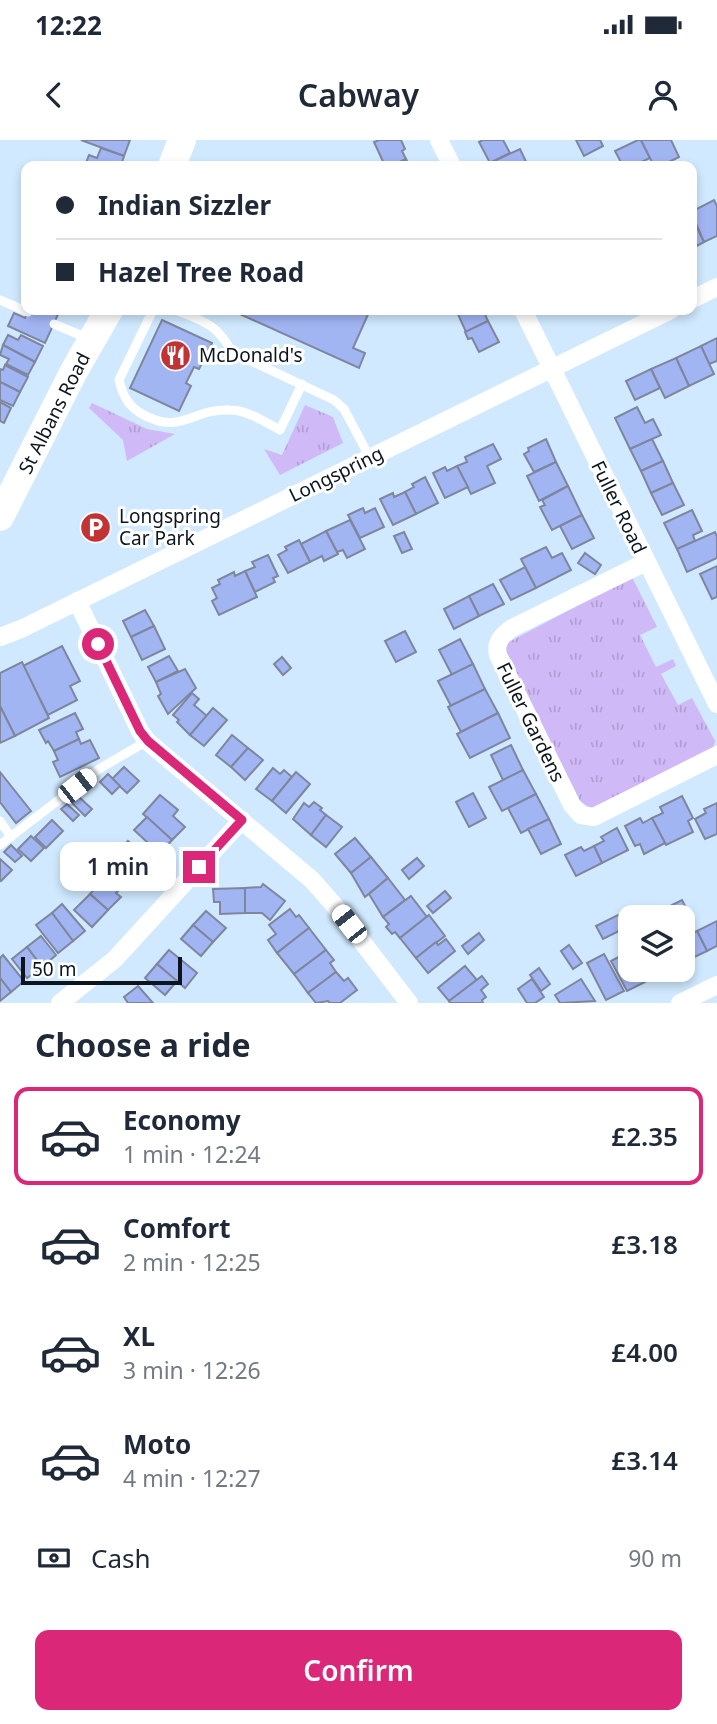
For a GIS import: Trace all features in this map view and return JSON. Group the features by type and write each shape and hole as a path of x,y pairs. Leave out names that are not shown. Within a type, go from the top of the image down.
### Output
{"main road":[{"path":"174,161 182,140"},
{"name":"St Albans Road","path":"0,517 106,315"}],"street":[{"path":"439,140 450,161"},
{"path":"697,297 717,287"},
{"name":"Fuller Road","path":"525,315 717,704"},
{"name":"Longspring","path":"0,637 661,315"},
{"name":"Fuller Gardens","path":"646,562 513,628 499,641 496,648 498,655 572,805 581,815 594,817 717,755"},
{"path":"77,601 140,731 148,741 312,880 409,1003"},
{"path":"60,1003 115,960 242,820"},
{"path":"680,1003 717,985"}],"lane":[{"path":"0,300 21,309"},
{"path":"151,315 119,380 126,402 153,420 168,424 205,413 233,410 280,430 302,384"},
{"path":"187,315 215,327 224,336 232,352 334,400 344,408 370,458"},
{"path":"54,324 92,340"},
{"path":"0,845 99,769 148,741"},
{"path":"0,821 11,837"}],"green space":[{"path":"92,403 147,429 175,434 127,461 123,440 89,408"},
{"path":"305,405 333,417 343,443 280,475 264,449 282,455"},
{"path":"632,577 657,627 640,635 656,667 673,659 676,666 661,674 678,705 692,698 715,741 713,749 591,808 576,799 504,658 505,644"}],"building":[{"path":"81,140 130,140 124,156"},
{"path":"401,140 406,159 383,161 374,142"},
{"path":"503,140 510,153 489,161 479,142"},
{"path":"576,140 600,140 603,146 584,156"},
{"path":"641,140 650,158 644,161 620,161 615,151"},
{"path":"641,140 671,140 679,157 671,161 652,161"},
{"path":"101,148 124,156 122,161 87,161 89,155 97,158"},
{"path":"520,149 526,161 494,161"},
{"path":"714,200 717,206 717,236 704,242 697,226 697,209"},
{"path":"697,228 704,242 697,246"},
{"path":"14,313 25,318 26,315 58,315 45,343 8,326"},
{"path":"242,315 368,315 353,348 365,353 359,368"},
{"path":"458,315 485,315 488,321 466,332"},
{"name":"McDonald's","path":"162,320 212,343 199,369 194,367 186,383 191,386 179,411 130,388"},
{"path":"488,321 499,342 479,352 472,338 468,339 465,332"},
{"path":"8,335 18,340 21,335 43,346 35,362 3,345"},
{"path":"717,338 717,361 709,364 701,346"},
{"path":"3,345 35,362 28,375 6,364 9,359 0,355"},
{"path":"701,346 714,374 689,386 676,358"},
{"path":"676,358 689,386 665,398 651,369"},
{"path":"5,365 28,377 20,392 0,382 0,369 3,370"},
{"path":"651,369 660,388 635,400 626,381"},
{"path":"0,382 20,392 13,406 0,400"},
{"path":"0,402 11,408 4,423 0,421"},
{"path":"637,407 645,423 653,419 661,435 630,449 615,418"},
{"path":"546,439 556,462 534,472 524,454 529,451 528,448"},
{"path":"652,439 663,461 641,471 630,449"},
{"path":"493,444 501,459 487,466 495,483 471,494 457,466 467,462 465,457"},
{"path":"663,461 673,483 651,493 641,471"},
{"path":"556,462 568,486 539,501 527,476"},
{"path":"457,466 468,487 445,498 433,473 445,467 447,471"},
{"path":"425,477 438,503 416,514 405,492 414,487 412,484"},
{"path":"673,483 684,505 662,515 651,493"},
{"path":"568,486 582,515 552,530 540,507 545,505 542,500"},
{"path":"405,492 416,514 393,525 380,499 393,493 394,497"},
{"path":"363,508 365,513 375,508 384,527 360,538 348,515"},
{"path":"692,510 702,531 693,535 695,541 677,549 664,523"},
{"path":"582,515 594,538 572,549 560,526"},
{"path":"350,520 365,549 347,558 343,550 337,552 326,531"},
{"path":"326,531 338,554 324,561 322,556 310,562 301,544"},
{"path":"404,532 412,549 402,553 394,536"},
{"path":"715,532 717,558 687,572 677,549"},
{"path":"299,540 310,562 288,573 278,555 287,550 285,547"},
{"path":"546,547 552,558 562,553 571,570 536,588 521,559"},
{"path":"585,553 601,565 595,574 578,563"},
{"path":"268,555 278,576 273,578 275,582 255,592 245,571 255,567 252,562"},
{"path":"717,566 717,597 712,599 700,574"},
{"path":"525,567 536,588 511,600 500,580"},
{"path":"245,571 257,597 219,615 212,601 217,598 212,588 220,584 218,580 234,572 235,576"},
{"path":"493,584 504,604 479,616 469,596"},
{"path":"469,596 479,616 454,629 444,609"},
{"path":"145,610 154,626 131,637 123,621"},
{"path":"154,626 165,649 142,660 131,637"},
{"path":"405,631 416,652 396,662 385,641"},
{"path":"460,639 473,664 452,675 439,650"},
{"path":"62,646 80,681 70,686 77,700 48,715 23,666"},
{"path":"169,656 178,671 156,682 148,667"},
{"path":"282,657 291,668 283,675 274,664"},
{"path":"22,662 49,718 15,736 0,706 0,673"},
{"path":"473,664 485,689 451,706 438,681"},
{"path":"185,669 196,688 168,714 158,696 161,694 156,682"},
{"path":"485,689 498,713 461,732 448,707"},
{"path":"192,693 199,699 194,705 207,716 190,735 173,715"},
{"path":"0,706 15,736 0,743"},
{"path":"213,708 227,720 204,746 190,735"},
{"path":"75,713 83,729 76,732 79,739 54,751 39,730"},
{"path":"498,713 510,738 470,758 457,734"},
{"path":"232,735 248,748 231,767 216,755"},
{"path":"79,739 81,744 90,740 99,758 60,777 53,762 58,760 54,751"},
{"path":"511,745 523,770 503,780 491,755"},
{"path":"248,748 263,760 245,780 231,767"},
{"path":"124,767 139,781 127,793 112,779"},
{"path":"273,768 280,774 284,770 292,777 272,801 256,789"},
{"path":"523,770 536,794 502,811 489,787"},
{"path":"0,772 31,811 16,823 0,802"},
{"path":"296,772 310,784 286,813 272,801"},
{"path":"108,774 120,786 112,794 100,782"},
{"path":"473,793 486,818 469,827 456,802"},
{"path":"536,794 549,819 521,833 508,808"},
{"path":"160,795 178,810 173,816 185,827 172,840 143,814"},
{"path":"78,796 92,809 85,816 72,803"},
{"path":"682,796 693,818 688,821 693,832 666,845 652,818 663,813 660,807"},
{"path":"314,802 326,815 311,835 293,819 304,803 309,807"},
{"path":"717,803 717,834 705,839 695,819 706,813 704,809"},
{"path":"67,804 79,815 73,821 61,809"},
{"path":"326,815 342,827 326,847 311,835"},
{"path":"147,817 172,840 160,854 134,830"},
{"path":"640,818 643,823 652,818 665,843 644,854 640,844 635,846 625,826"},
{"path":"549,819 561,844 541,854 528,829"},
{"path":"52,820 63,831 46,848 35,837"},
{"path":"617,828 628,850 602,863 594,846 604,841 601,837"},
{"path":"31,836 44,848 31,861 18,849"},
{"path":"355,838 371,857 351,873 335,854"},
{"path":"128,841 152,861 140,875 117,853"},
{"path":"11,845 22,856 15,862 4,852"},
{"path":"594,846 602,863 576,876 565,855 581,847 584,851"},
{"path":"117,853 140,875 127,888 104,866"},
{"path":"371,857 388,878 365,897 351,873"},
{"path":"417,858 424,866 409,879 402,870"},
{"path":"0,859 12,870 1,881 0,880"},
{"path":"106,876 120,889 116,893 121,897 108,910 90,894"},
{"path":"388,878 405,900 383,917 369,894"},
{"path":"263,884 285,901 270,920 262,913 245,913 245,888 261,887"},
{"path":"245,888 245,913 220,914 220,902 214,902 213,889"},
{"path":"445,891 451,898 433,913 427,906"},
{"path":"90,894 108,910 92,927 74,910"},
{"path":"411,896 427,917 400,938 386,927 389,924 383,917"},
{"path":"682,900 684,905 672,905"},
{"path":"62,904 85,931 73,941 52,913"},
{"path":"290,909 296,917 299,915 309,928 277,953 268,940 276,934 269,925"},
{"path":"206,911 226,928 213,942 193,925"},
{"path":"52,913 73,941 58,953 36,925"},
{"path":"429,915 445,936 416,958 400,938"},
{"path":"618,915 618,932 603,939 596,926"},
{"path":"717,921 717,946 707,951 697,931"},
{"path":"193,925 213,942 201,956 181,939"},
{"path":"309,928 326,950 294,974 277,953"},
{"path":"697,931 707,951 695,957"},
{"path":"479,933 484,940 468,954 462,946"},
{"path":"41,936 56,955 42,967 27,947"},
{"path":"446,939 455,951 428,973 416,958 436,942 438,945"},
{"path":"569,945 582,963 573,969 561,951"},
{"path":"27,947 42,967 27,978 12,959"},
{"path":"169,950 197,973 185,988 157,964"},
{"path":"326,950 334,960 330,963 336,972 308,993 294,974"},
{"path":"604,954 624,991 606,1000 587,963"},
{"path":"3,955 24,981 11,992 0,978 0,958"},
{"path":"618,957 618,974 611,961"},
{"path":"157,964 177,981 165,995 145,978"},
{"path":"465,966 477,980 449,1001 438,988"},
{"path":"539,968 550,984 541,991 530,975"},
{"path":"336,972 344,981 348,978 357,990 340,1003 316,1003 308,993"},
{"path":"482,976 488,984 481,990 486,997 482,1000 483,1003 450,1003 449,1001"},
{"path":"0,978 11,992 0,1001"},
{"path":"532,979 544,997 535,1003 527,1003 518,989"},
{"path":"581,979 595,1001 560,1003 555,995"},
{"path":"622,982 645,982 627,991"},
{"path":"138,986 153,1003 128,1003 124,997"}],"place":[{"name":"McDonald's","path":"176,355"},
{"name":"Longspring Car Park","path":"96,527"}],"route":[{"path":"98,644 140,731 148,741 242,820 199,867"}]}
